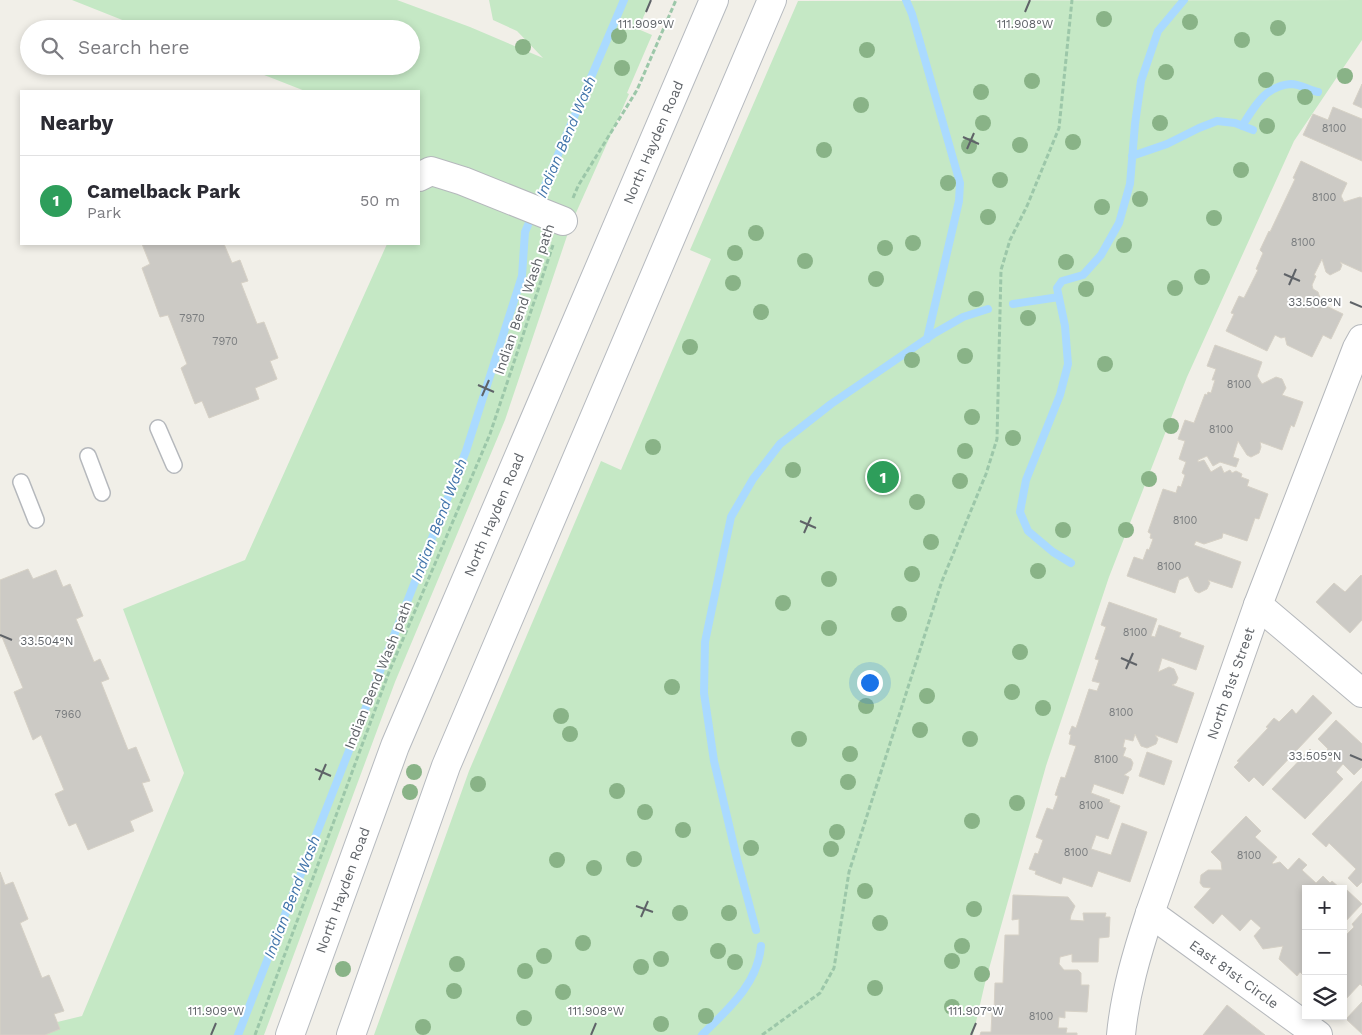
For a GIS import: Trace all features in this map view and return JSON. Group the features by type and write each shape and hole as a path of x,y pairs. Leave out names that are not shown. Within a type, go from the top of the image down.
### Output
{"main road":[{"name":"North Hayden Road","path":"290,1035 395,746 714,0"},
{"path":"352,1035 446,766 772,0"},
{"path":"420,177 431,172 463,181 563,221"},
{"name":"North 81st Street","path":"1121,1035 1123,1011 1136,956 1150,913 1258,605 1362,339"},
{"path":"1258,605 1362,693"},
{"name":"East 81st Circle","path":"1150,913 1318,1035"}],"lane":[{"path":"158,428 174,465"},
{"path":"88,456 102,493"},
{"path":"21,482 36,520"}],"path":[{"name":"Indian Bend Wash path","path":"255,1035 389,672 490,434 549,254 578,186 637,90 676,0"},
{"path":"762,1035 820,993 834,968 849,872 942,581 986,474 997,439 1001,270 1010,240 1027,206 1059,128 1072,0"}],"green space":[{"path":"72,0 397,0 470,27 543,58 517,31 493,20 489,0 651,0 638,29 652,35 627,93 629,94 571,224 505,420 395,682 264,1035 4,1035 82,1016 184,773 123,609 245,560 387,245 420,245 420,90 302,90 264,75 420,75 420,20 122,20"},
{"path":"1362,0 1362,40 1294,141 1187,377 1109,577 1046,766 985,983 973,1035 374,1035 469,771 601,461 621,470 711,259 690,250 798,1"}],"building":[{"path":"1362,84 1362,108 1353,104"},
{"path":"1333,107 1362,119 1362,161 1303,135 1313,114 1328,120"},
{"path":"1301,161 1347,183 1341,196 1344,202 1362,198 1362,272 1340,262 1342,265 1340,270 1330,275 1326,272 1322,259 1314,275 1316,276 1312,285 1313,289 1318,292 1322,304 1343,314 1331,339 1323,335 1312,357 1287,345 1285,337 1281,338 1275,335 1267,351 1226,331 1234,314 1231,313 1239,296 1244,298 1258,270 1256,269 1263,253 1260,250 1295,179 1293,178"},
{"path":"142,245 224,245 232,263 240,260 248,281 241,283 257,324 264,322 278,358 270,361 277,379 255,388 259,399 209,418 202,401 195,404 181,368 187,364 168,315 160,317 142,268 150,264"},
{"path":"1215,345 1262,362 1257,376 1262,384 1276,377 1282,379 1286,388 1282,395 1303,402 1294,427 1291,425 1282,450 1260,442 1259,453 1251,457 1247,455 1238,441 1233,457 1239,459 1236,467 1220,462 1213,466 1207,456 1198,460 1198,462 1204,460 1211,472 1221,466 1224,473 1230,470 1232,473 1236,471 1242,474 1241,477 1249,480 1247,486 1268,494 1259,519 1255,518 1247,541 1223,533 1222,538 1204,544 1196,541 1194,545 1241,562 1232,588 1208,580 1210,583 1207,589 1199,593 1195,591 1188,576 1179,580 1175,593 1127,576 1134,557 1143,560 1147,549 1149,550 1153,539 1150,538 1151,534 1148,532 1163,489 1176,493 1178,486 1181,487 1185,475 1182,473 1186,462 1179,459 1185,441 1178,439 1185,420 1194,423 1205,394 1211,393 1215,380 1212,380 1216,369 1207,366"},
{"path":"28,569 33,579 56,570 63,587 70,584 83,616 76,619 94,662 100,659 109,679 101,682 128,750 136,747 150,781 142,783 153,811 130,821 134,831 88,850 76,823 69,826 55,794 64,790 41,735 33,740 14,692 23,688 2,637 0,638 0,580"},
{"path":"1361,575 1362,620 1350,633 1316,602 1334,583 1345,592"},
{"path":"1109,602 1157,619 1151,636 1155,637 1159,625 1181,633 1179,637 1204,646 1196,670 1162,658 1158,672 1169,667 1174,669 1178,678 1176,683 1172,685 1194,693 1177,743 1155,735 1158,739 1156,744 1147,748 1141,746 1135,734 1133,741 1125,739 1123,747 1126,748 1123,756 1131,759 1133,763 1131,770 1124,775 1129,777 1123,794 1094,784 1091,793 1120,806 1108,839 1096,835 1091,849 1111,855 1122,823 1147,832 1130,882 1098,871 1092,887 1063,877 1061,884 1035,874 1036,871 1029,869 1035,853 1038,854 1043,840 1036,837 1047,808 1053,810 1058,796 1055,795 1061,777 1065,778 1076,746 1069,744 1071,735 1069,734 1072,726 1076,728 1089,689 1097,691 1100,683 1092,681 1099,660 1095,659 1106,627 1101,625"},
{"path":"1313,695 1332,713 1263,786 1254,777 1249,782 1234,767 1239,762 1237,761 1268,728 1266,727 1274,718 1279,722 1292,709 1296,714"},
{"path":"1336,720 1362,744 1362,767 1354,775 1343,764 1336,772 1343,779 1305,819 1272,789 1310,749 1319,758 1328,749 1318,739"},
{"path":"1147,752 1172,761 1164,785 1139,776"},
{"path":"1362,781 1362,882 1357,887 1348,878 1356,869 1329,843 1326,847 1312,834"},
{"path":"1246,816 1261,831 1255,837 1277,857 1273,864 1280,862 1288,870 1299,858 1307,865 1302,870 1316,883 1323,876 1330,883 1332,881 1336,885 1302,885 1302,974 1300,972 1297,976 1279,959 1283,946 1263,949 1254,936 1261,928 1251,919 1240,931 1222,914 1213,924 1194,907 1211,888 1203,887 1200,883 1201,875 1208,870 1222,870 1221,862 1211,852"},
{"path":"0,872 5,885 13,882 28,919 20,923 42,978 49,975 64,1011 54,1014 60,1029 45,1035 0,1035"},
{"path":"1347,890 1362,904 1347,920"},
{"path":"1013,895 1068,897 1075,906 1070,920 1084,921 1083,913 1106,913 1105,917 1110,917 1109,937 1099,938 1098,962 1072,962 1072,954 1060,957 1059,964 1064,970 1078,970 1081,973 1081,985 1089,985 1087,1012 1065,1011 1065,1018 1059,1017 1058,1028 1067,1028 1066,1033 1077,1033 1077,1035 980,1035 981,1032 991,1032 995,983 1003,983 1005,935 1019,935 1019,919 1012,920"},
{"path":"1362,913 1362,986 1360,984 1347,998 1347,934 1354,927 1352,924"},
{"path":"1362,1002 1362,1034 1347,1020"},
{"path":"1227,1005 1265,1035 1203,1035"}],"waterway":[{"name":"Indian Bend Wash","path":"238,1035 466,451 522,276 525,232 624,0"},
{"path":"906,0 912,14 960,183 959,201 927,339"},
{"path":"1071,563 1053,552 1028,531 1020,512 1026,480 1060,395 1068,364 1065,326 1057,288 1062,281 1083,275 1101,255 1119,223 1130,184 1141,81 1158,31 1184,0"},
{"path":"1242,126 1262,98 1274,89 1291,84 1318,92"},
{"path":"1132,156 1167,144 1217,121 1235,123 1253,130"},
{"path":"1013,304 1059,297"},
{"path":"756,930 714,761 704,693 705,642 731,517 753,479 780,444 831,404 935,333 963,317 988,309"},
{"path":"702,1035 731,1006 748,984 759,960 761,946"}],"place":[{"name":"Camelback Park","path":"883,477"}]}
